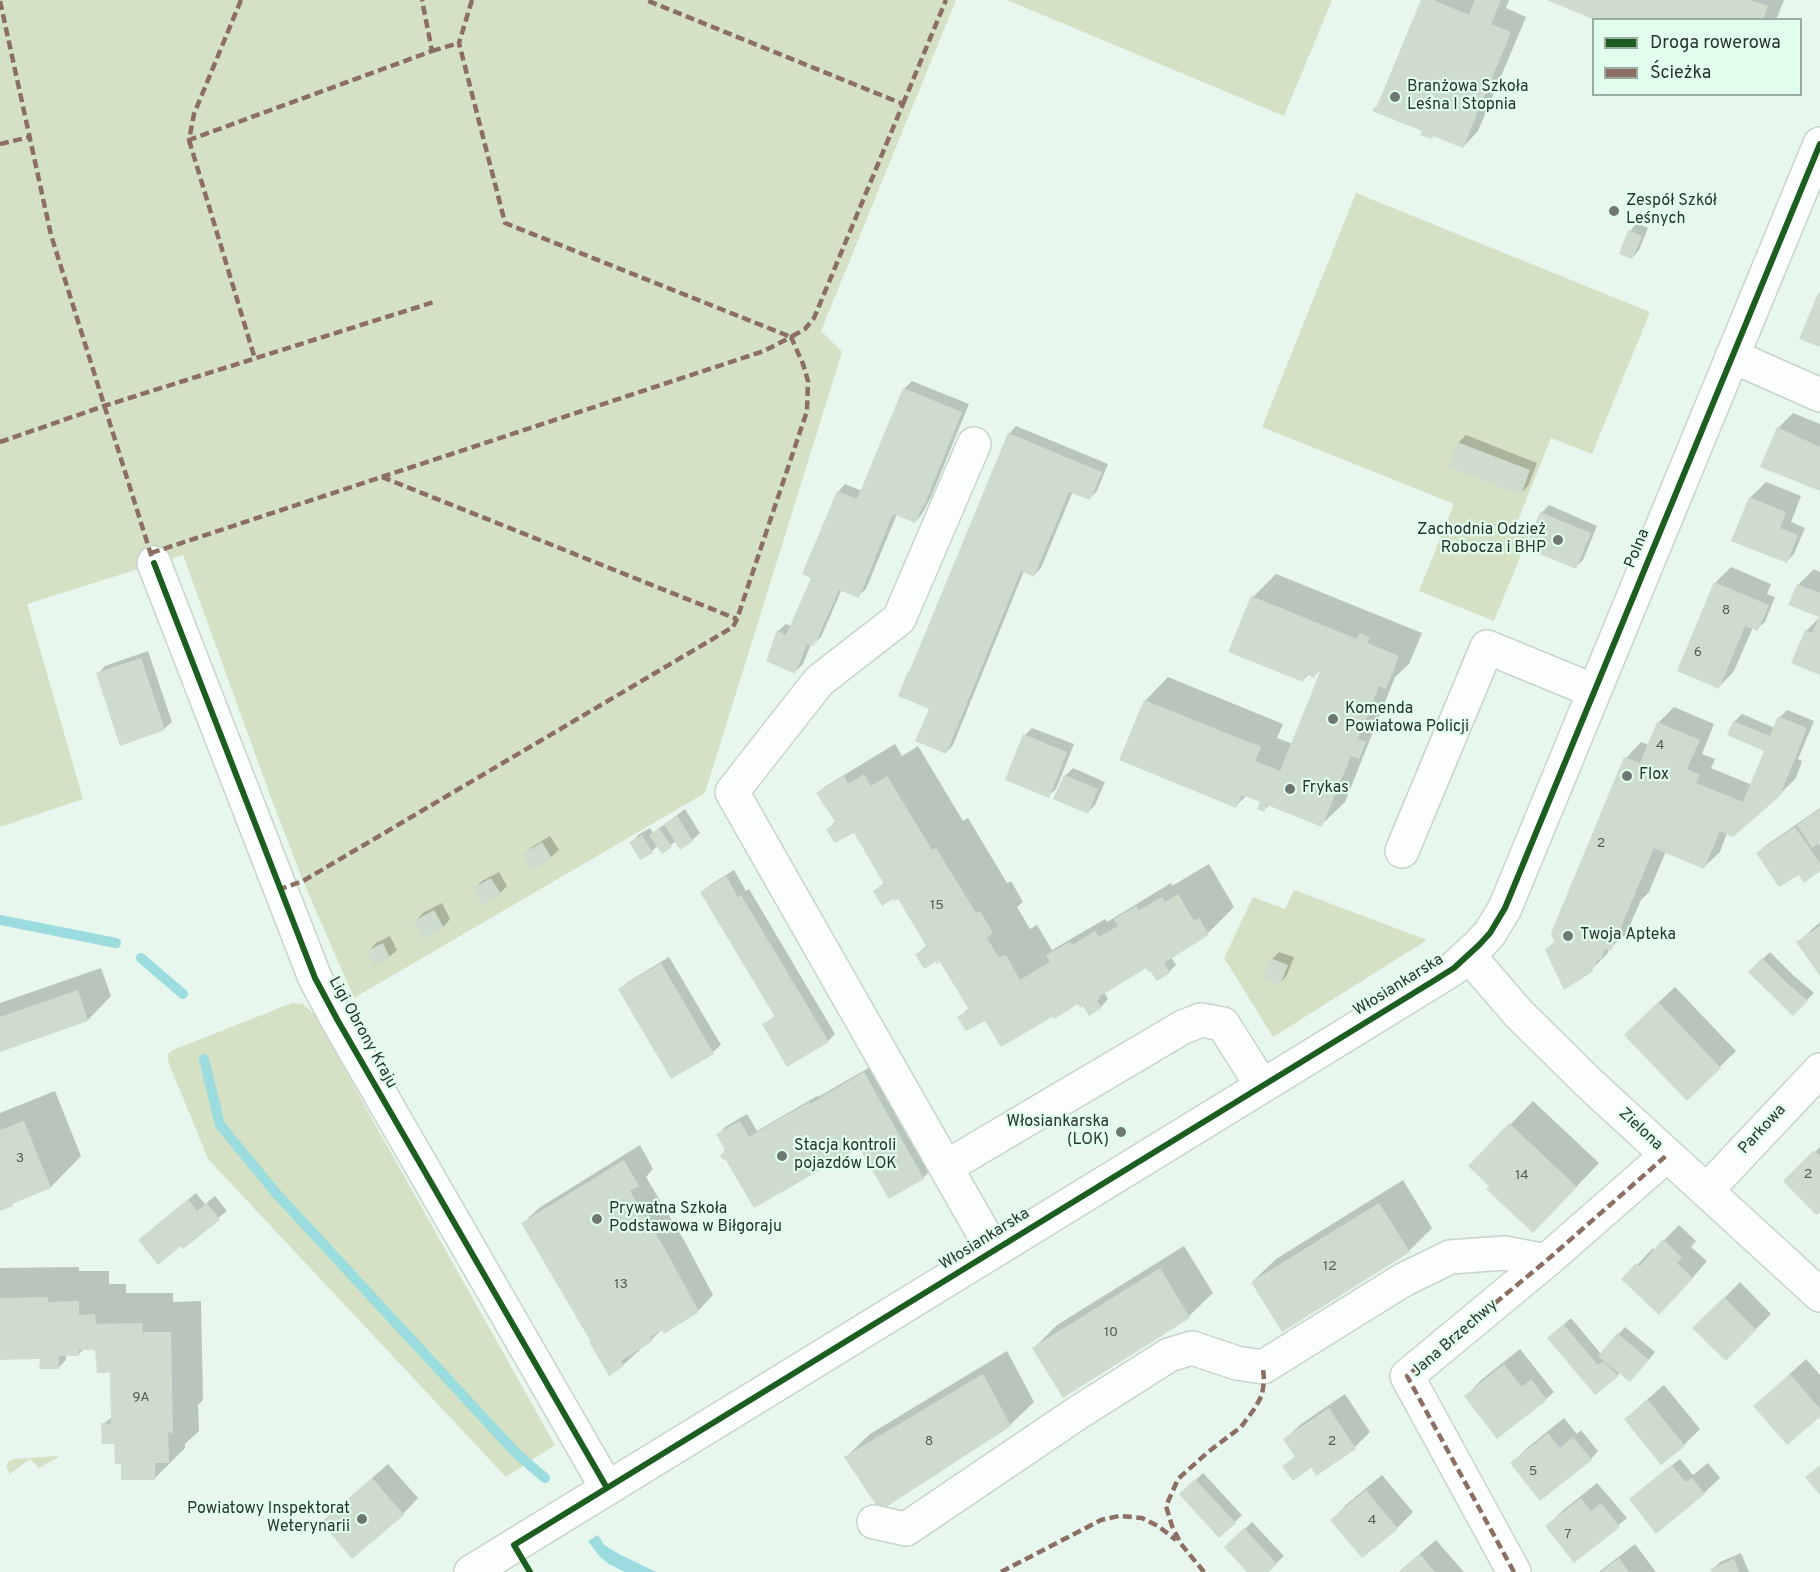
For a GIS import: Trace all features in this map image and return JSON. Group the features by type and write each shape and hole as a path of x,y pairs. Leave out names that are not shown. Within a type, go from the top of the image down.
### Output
{"street":[{"name":"Polna","path":"1469,956 1490,933 1505,908 1820,144"},
{"path":"1732,356 1820,394"},
{"path":"974,444 899,619 819,681 732,792 993,1250"},
{"name":"Ligi Obrony Kraju","path":"154,563 315,978 607,1488"},
{"path":"1402,851 1487,647 1594,691"},
{"name":"Włosiankarska","path":"471,1572 1435,980 1469,956"},
{"name":"Zielona","path":"1469,956 1543,1038 1820,1295"},
{"path":"946,1167 1183,1027 1201,1020 1223,1024 1262,1086"},
{"name":"Parkowa","path":"1706,1191 1820,1070"},
{"name":"Jana Brzechwy","path":"1514,1572 1407,1376 1546,1261 1667,1155"},
{"path":"874,1522 906,1529 1076,1414 1169,1355 1192,1348 1237,1363 1263,1367 1403,1280 1450,1257 1505,1253 1546,1261"}],"green space":[{"path":"0,0 956,0 821,331 842,352 705,793 354,998 303,881 183,555 27,604 83,799 0,827"},
{"path":"1007,0 1332,0 1284,116"},
{"path":"1356,193 1650,312 1592,454 1551,438 1515,528 1529,535 1494,621 1419,591 1454,504 1262,427"},
{"path":"1294,890 1427,940 1273,1037 1224,958 1253,897 1285,909"},
{"path":"292,1003 303,1004 316,1016 555,1445 506,1477 208,1159 168,1061 168,1054"},
{"path":"59,1457 39,1468 30,1459 10,1474 6,1467 13,1459"}],"water":[{"path":"598,1535 604,1545 656,1572 625,1572 609,1564 600,1557 588,1541"}],"building":[{"path":"1421,0 1433,0 1469,15 1475,0 1501,0 1491,24 1511,32 1463,148 1433,136 1432,139 1420,135 1422,131 1372,111 1374,107 1376,108"},
{"path":"1547,0 1750,0 1768,6 1764,18 1592,19"},
{"path":"1628,230 1642,236 1632,259 1619,254"},
{"path":"1818,293 1820,294 1820,347 1799,339"},
{"path":"903,388 962,412 915,523 893,514 859,598 839,590 814,646 807,644 795,674 766,661 777,630 786,635 811,578 802,574 837,491 857,499"},
{"path":"1777,427 1820,447 1820,491 1760,467"},
{"path":"1008,433 1102,472 1090,500 1069,492 1034,577 1021,571 946,754 915,741 929,709 898,696"},
{"path":"1457,442 1530,470 1521,495 1448,467"},
{"path":"1749,497 1786,512 1780,528 1798,535 1787,563 1731,541"},
{"name":"Zachodnia Odzież Robocza i BHP","path":"1540,512 1591,533 1576,569 1525,548"},
{"path":"1714,582 1769,605 1758,631 1745,626 1719,689 1677,671"},
{"path":"1797,584 1820,593 1820,675 1791,663 1805,630 1812,633 1819,617 1788,605"},
{"name":"Komenda Powiatowa Policji","path":"1251,596 1357,639 1360,633 1370,637 1367,643 1399,656 1386,689 1379,686 1358,739 1366,742 1359,759 1351,756 1322,827 1267,805 1264,812 1257,809 1260,802 1242,795 1236,808 1119,760 1144,700 1261,747 1255,761 1280,771 1320,672 1317,671 1314,678 1306,674 1303,682 1228,652"},
{"path":"141,658 165,730 120,746 96,673"},
{"path":"1778,716 1807,728 1780,796 1733,837 1720,831 1704,869 1654,848 1611,951 1605,949 1601,960 1597,960 1592,972 1564,990 1545,950 1554,942 1551,933 1624,757 1640,763 1657,722 1700,740 1687,769 1700,775 1696,783 1743,802 1764,751 1727,735 1733,721 1770,736"},
{"path":"1023,734 1067,752 1049,798 1005,780"},
{"path":"864,774 871,786 887,776 932,850 936,848 976,913 980,911 993,933 987,938 999,958 1006,955 1020,980 1050,962 1046,955 1070,942 1072,945 1095,931 1099,937 1118,926 1114,919 1136,906 1138,911 1162,897 1165,902 1178,894 1194,921 1199,918 1209,935 1164,963 1170,973 1157,981 1146,968 1099,997 1097,1001 1102,1008 1089,1016 1083,1006 1080,1008 1078,1004 1001,1047 985,1021 966,1031 957,1017 969,1010 940,962 937,964 935,962 924,969 915,954 927,947 898,899 894,901 893,899 882,906 873,891 884,884 854,833 835,843 826,829 836,823 816,793 844,776 848,784"},
{"path":"1064,775 1098,789 1088,814 1053,799"},
{"path":"1820,809 1820,842 1812,848 1797,825"},
{"path":"677,816 693,841 680,850 664,824"},
{"path":"1795,827 1820,863 1820,871 1804,883 1799,875 1779,887 1756,853"},
{"path":"659,828 672,847 662,854 649,835"},
{"path":"642,835 653,853 640,860 629,842"},
{"path":"542,842 552,859 532,871 523,854"},
{"path":"726,876 738,897 741,895 829,1042 787,1067 762,1024 775,1017 700,892"},
{"path":"491,878 501,894 482,905 473,888"},
{"path":"434,910 444,928 423,938 414,921"},
{"path":"1820,926 1820,976 1796,942"},
{"path":"383,943 390,958 374,966 367,951"},
{"path":"1270,958 1288,965 1280,985 1263,979"},
{"path":"1762,958 1808,1001 1793,1016 1748,972"},
{"path":"661,963 714,1054 671,1079 618,989"},
{"path":"78,990 88,1021 0,1052 0,1017"},
{"path":"1658,1002 1721,1068 1687,1101 1624,1035"},
{"path":"864,1072 924,1179 889,1199 859,1148 754,1208 725,1159 723,1160 720,1156 725,1150 716,1134 740,1121 749,1137"},
{"path":"24,1121 51,1188 0,1211 0,1130"},
{"path":"1509,1123 1577,1187 1533,1233 1486,1189 1489,1186 1468,1166"},
{"path":"1814,1150 1820,1156 1820,1212 1816,1215 1783,1181"},
{"path":"624,1160 639,1186 630,1191 699,1312 664,1334 662,1330 650,1337 653,1341 621,1361 624,1366 609,1376 521,1223"},
{"path":"188,1199 197,1211 207,1203 220,1220 183,1249 181,1246 158,1265 138,1240"},
{"path":"1379,1203 1410,1252 1282,1332 1251,1282"},
{"path":"1663,1239 1682,1258 1677,1263 1693,1278 1659,1315 1621,1279 1636,1263 1640,1266"},
{"path":"1160,1268 1190,1318 1063,1398 1032,1348"},
{"path":"48,1297 48,1302 79,1301 79,1315 95,1314 96,1324 143,1323 142,1332 171,1332 173,1433 168,1432 169,1463 155,1463 155,1480 121,1480 121,1464 115,1464 114,1444 102,1444 101,1423 111,1424 110,1373 97,1373 95,1350 79,1350 79,1356 59,1356 59,1369 39,1369 40,1359 0,1360 0,1298"},
{"path":"1724,1297 1756,1330 1726,1361 1692,1328"},
{"path":"1563,1324 1598,1365 1603,1361 1619,1376 1595,1395 1547,1338"},
{"path":"1617,1333 1649,1360 1630,1382 1598,1356"},
{"path":"1504,1364 1522,1387 1531,1379 1547,1400 1497,1439 1464,1396"},
{"path":"983,1374 1011,1426 880,1511 844,1457"},
{"path":"1790,1374 1820,1409 1820,1417 1787,1445 1753,1406"},
{"path":"1648,1400 1685,1446 1661,1465 1624,1419"},
{"path":"1329,1408 1356,1449 1316,1476 1311,1468 1293,1481 1282,1466 1295,1457 1283,1439"},
{"path":"1548,1433 1560,1448 1573,1437 1592,1460 1540,1501 1510,1463"},
{"path":"1671,1465 1686,1482 1692,1478 1705,1494 1656,1534 1629,1499"},
{"path":"1820,1465 1820,1495 1805,1477"},
{"name":"Powiatowy Inspektorat Weterynarii","path":"372,1478 404,1515 352,1559 321,1522"},
{"path":"1195,1479 1236,1523 1219,1538 1179,1494"},
{"path":"1366,1490 1398,1529 1362,1558 1330,1520"},
{"path":"1581,1498 1591,1511 1601,1503 1620,1527 1574,1563 1545,1526"},
{"path":"1244,1528 1277,1564 1269,1572 1247,1572 1224,1547"},
{"path":"1420,1554 1435,1572 1399,1572"},
{"path":"1619,1558 1629,1572 1601,1572"},
{"path":"1734,1559 1739,1572 1712,1572 1710,1569"}],"waterway":[{"path":"0,920 116,943"},
{"path":"141,958 183,994"},
{"path":"204,1059 220,1125 276,1193 516,1453 545,1478"}],"marked path":[{"path":"241,0 194,114 189,140 432,51 422,0"},
{"path":"472,0 459,43 505,223 791,337 805,329 814,318 903,104 646,0"},
{"path":"903,104 946,0"},
{"path":"0,1 51,235 152,558"},
{"path":"432,51 459,43"},
{"path":"0,144 30,137"},
{"path":"189,140 255,359"},
{"path":"0,442 104,406 434,302"},
{"path":"151,553 764,351 791,337 803,364 808,381 807,411 733,627 303,881 280,889"},
{"path":"382,477 737,619"},
{"path":"1514,1572 1407,1376 1546,1261 1667,1155"},
{"path":"1204,1572 1181,1544 1166,1506 1178,1479 1241,1427 1255,1408 1262,1395 1263,1367"},
{"path":"1001,1572 1101,1520 1119,1516 1142,1518 1158,1526 1176,1540"}],"cycle path":[{"path":"530,1572 514,1545 1435,980 1454,968 1490,933 1505,908 1820,144"},
{"path":"154,563 315,978 607,1488"}],"place":[{"name":"Branżowa Szkoła Leśna I Stopnia","path":"1395,97"},
{"name":"Zespół Szkół Leśnych","path":"1614,211"},
{"name":"Zachodnia Odzież Robocza i BHP","path":"1558,540"},
{"name":"Komenda Powiatowa Policji","path":"1333,719"},
{"name":"Flox","path":"1627,776"},
{"name":"Frykas","path":"1290,789"},
{"name":"Twoja Apteka","path":"1568,936"},
{"name":"Włosiankarska (LOK)","path":"1121,1132"},
{"name":"Stacja kontroli pojazdów LOK","path":"782,1156"},
{"name":"Prywatna Szkoła Podstawowa w Biłgoraju","path":"597,1219"},
{"name":"Powiatowy Inspektorat Weterynarii","path":"362,1519"}]}
